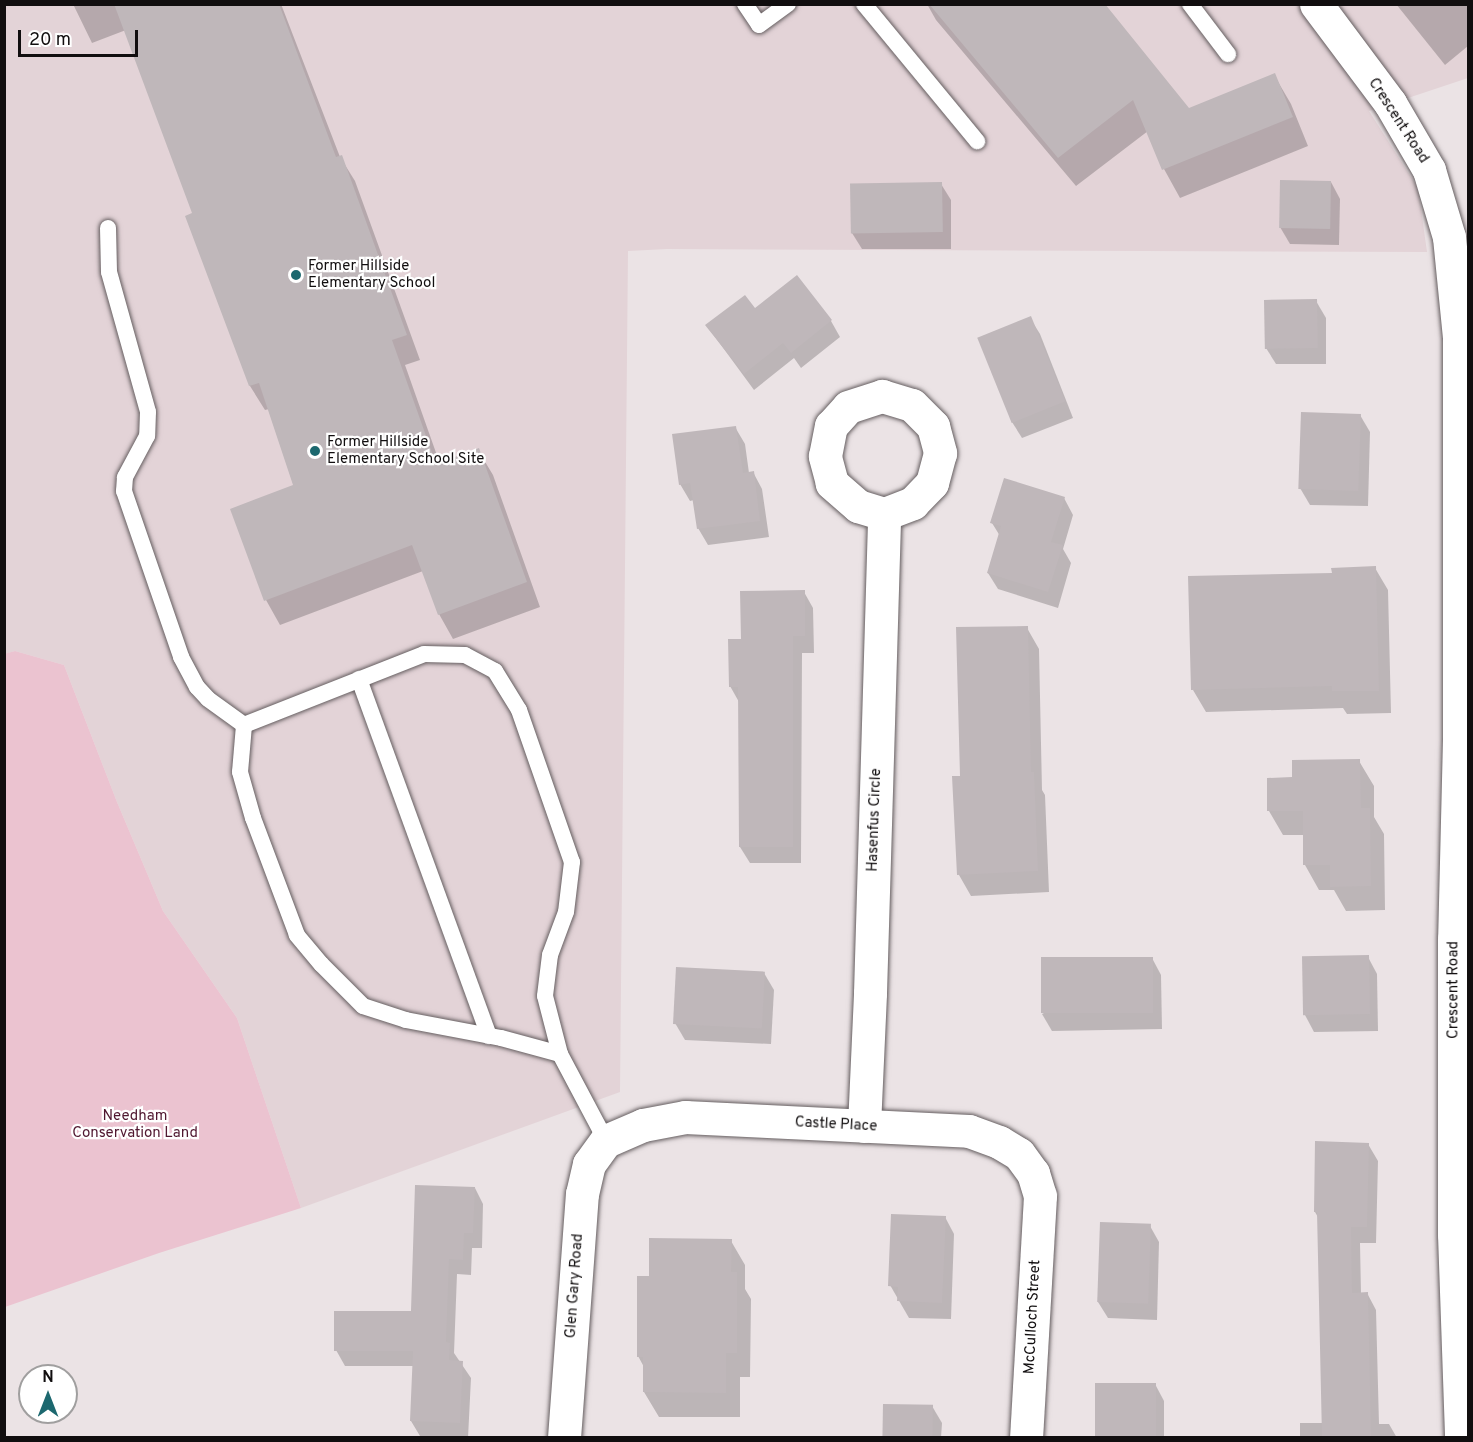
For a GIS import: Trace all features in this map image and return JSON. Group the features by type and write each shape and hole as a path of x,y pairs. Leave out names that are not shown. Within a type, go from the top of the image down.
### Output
{"street":[{"name":"Crescent Road","path":"1316,4 1390,103 1429,170 1449,237 1459,338 1461,939 1454,1234 1461,1437"},
{"name":"Hasenfus Circle","path":"864,1126 871,981 884,514"},
{"name":"Castle Place","path":"606,1141 643,1125 686,1117 969,1131 999,1142 1019,1154 1033,1173 1040,1196"},
{"name":"Glen Gary Road","path":"564,1437 582,1194 589,1164 606,1141"},
{"name":"McCulloch Street","path":"1026,1437 1040,1196"}],"lane":[{"path":"745,4 759,25 788,4"},
{"path":"864,4 977,141"},
{"path":"1190,4 1228,54"},
{"path":"108,228 109,272 148,412 147,436 125,477 124,491 182,657 197,687 208,699 244,725"},
{"path":"244,725 424,654 465,655 495,670 519,710 572,862 566,912 550,956 545,996 560,1054 606,1141"},
{"path":"359,679 489,1036"},
{"path":"244,725 240,772 253,818 297,935 321,964 363,1006 406,1020 489,1036 560,1054"}],"shaded area":[{"name":"Former Hillside Elementary School Site","path":"4,5 1468,5 1468,78 1369,111 1418,188 1427,252 667,249 628,251 620,1092 301,1208 237,1018 163,911 117,802 64,665 15,651 5,654"}],"green space":[{"name":"Needham Conservation Land","path":"15,651 64,665 117,802 163,911 237,1018 301,1208 159,1253 5,1307 4,654"}],"building":[{"name":"Former Hillside Elementary School","path":"114,4 279,4 336,157 342,155 407,335 392,340 436,464 479,448 527,582 438,615 412,545 264,601 230,509 293,485 259,383 249,386 185,216 192,213"},
{"path":"929,4 1105,4 1189,108 1275,73 1293,117 1162,170 1133,100 1058,158"},
{"path":"1280,180 1331,181 1330,229 1279,228"},
{"path":"942,182 943,232 851,234 850,184"},
{"path":"797,275 832,320 791,353 783,343 744,374 705,325 745,295 755,308"},
{"path":"1317,299 1318,348 1265,349 1264,300"},
{"path":"1031,316 1065,401 1012,423 977,338"},
{"path":"1301,412 1361,414 1358,491 1298,489"},
{"path":"736,426 743,473 754,471 760,521 697,529 690,483 679,485 672,434"},
{"path":"1004,478 1065,497 1051,542 1063,545 1048,592 987,573 1001,526 990,523"},
{"path":"1376,566 1379,691 1332,691 1332,686 1191,690 1188,576 1332,573 1331,568"},
{"path":"805,590 805,636 793,636 793,847 739,847 738,687 729,687 728,639 741,639 740,591"},
{"path":"1028,626 1031,772 1034,772 1038,871 957,875 952,776 960,776 956,627"},
{"path":"1360,759 1361,808 1370,808 1371,886 1330,887 1330,865 1303,865 1303,811 1267,811 1267,778 1292,777 1292,760"},
{"path":"1369,955 1370,1014 1303,1015 1302,956"},
{"path":"1041,957 1153,957 1153,1013 1041,1013"},
{"path":"676,967 765,972 762,1029 673,1024"},
{"path":"1315,1141 1369,1143 1367,1227 1351,1227 1352,1293 1368,1292 1371,1437 1322,1437 1317,1212 1314,1212"},
{"path":"415,1185 475,1187 473,1233 464,1233 463,1260 449,1259 446,1342 450,1343 449,1360 463,1361 460,1423 410,1421 413,1351 334,1351 334,1311 411,1311"},
{"path":"891,1214 946,1216 942,1303 897,1301 898,1287 888,1286"},
{"path":"1100,1222 1151,1224 1148,1304 1097,1302"},
{"path":"649,1238 732,1239 731,1272 737,1272 737,1353 726,1353 726,1393 643,1392 643,1357 637,1357 637,1276 649,1276"},
{"path":"1095,1383 1156,1383 1156,1437 1095,1437"},
{"path":"883,1404 933,1405 932,1438 882,1437"}],"place":[{"name":"Former Hillside Elementary School","path":"296,275"},
{"name":"Former Hillside Elementary School Site","path":"315,451"}]}
